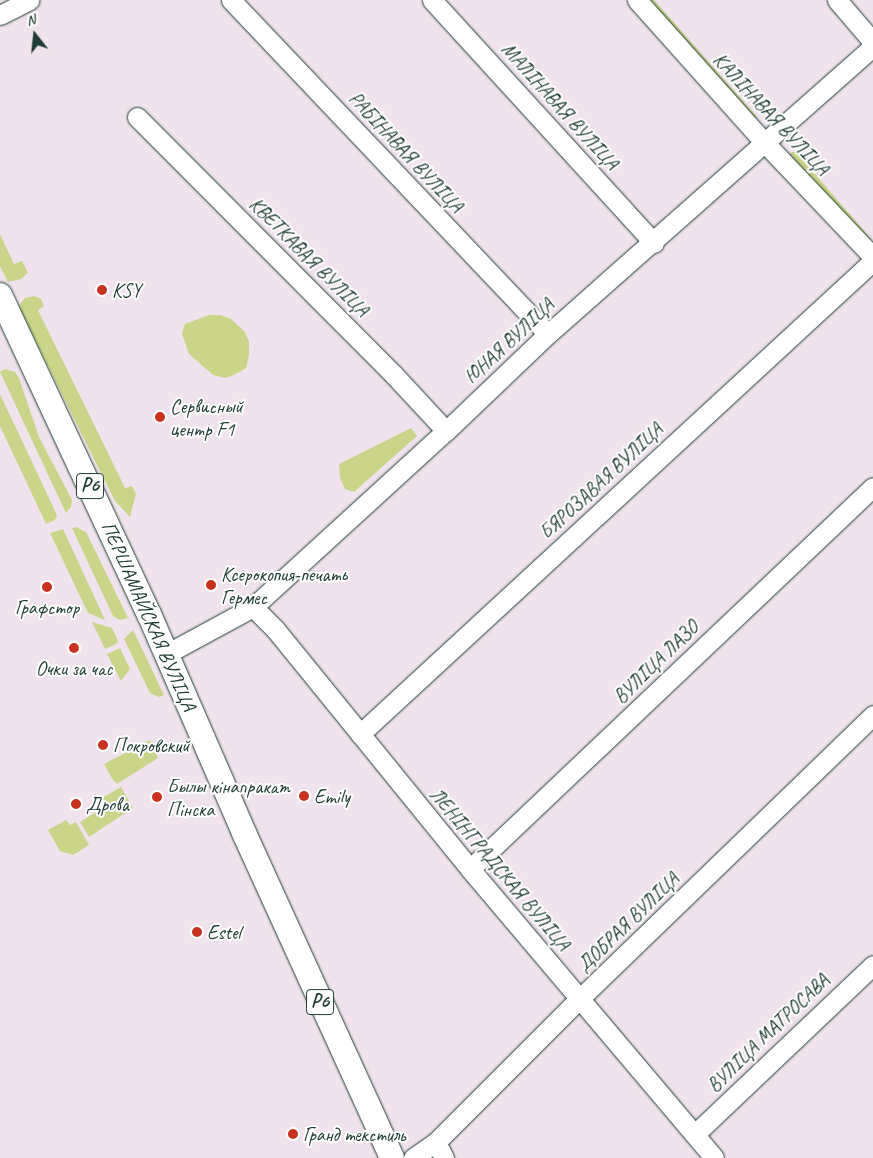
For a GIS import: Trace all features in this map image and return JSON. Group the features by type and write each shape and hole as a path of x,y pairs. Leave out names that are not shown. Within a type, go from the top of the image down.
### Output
{"main road":[{"name":"ПЕРШАМАЙСКАЯ ВУЛІЦА","path":"0,295 166,654 369,1111 392,1158"}],"street":[{"path":"0,14 29,0"},
{"name":"РАБІНАВАЯ ВУЛІЦА","path":"231,0 548,334"},
{"name":"МАЛІНАВАЯ ВУЛІЦА","path":"432,0 654,243"},
{"name":"КАЛІНАВАЯ ВУЛІЦА","path":"637,0 765,143 873,257"},
{"path":"837,0 873,42"},
{"name":"ЮНАЯ ВУЛІЦА","path":"166,654 253,607 446,431 548,334 654,243 873,46"},
{"name":"КВЕТКАВАЯ ВУЛІЦА","path":"137,117 359,340 446,431"},
{"name":"БЯРОЗАВАЯ ВУЛІЦА","path":"360,734 873,261"},
{"name":"ВУЛІЦА ЛАЗО","path":"470,869 873,487"},
{"name":"ЛЕНІНГРАДСКАЯ ВУЛІЦА","path":"253,607 275,629 470,869 714,1158"},
{"name":"ДОБРАЯ ВУЛІЦА","path":"413,1158 440,1150 580,1000 873,715"},
{"name":"ВУЛІЦА МАТРОСАВА","path":"695,1134 873,965"}],"green space":[{"path":"644,0 654,0 757,117 755,120"},
{"path":"792,152 796,152 871,239 870,242 789,155"},
{"path":"0,234 14,264 22,261 28,273 21,279 8,282 0,266"},
{"path":"34,296 41,299 44,306 38,310 125,488 132,486 136,494 130,517 115,501 21,312 20,304 25,298"},
{"path":"209,315 221,315 231,319 245,332 249,342 249,356 246,368 225,378 213,375 189,354 182,334 185,324"},
{"path":"5,369 15,372 19,378 39,437 72,500 71,507 66,513 0,372"},
{"path":"0,394 57,515 55,520 46,524 0,426"},
{"path":"411,428 417,436 354,492 345,489 340,478 339,464"},
{"path":"76,527 86,532 128,618 120,620 113,616 72,528"},
{"path":"63,529 105,620 88,613 50,533"},
{"path":"92,622 112,628 118,641 116,644 105,649"},
{"path":"133,630 164,695 159,697 150,693 124,639"},
{"path":"120,648 130,669 121,681 107,654"},
{"path":"150,740 158,758 117,784 104,764"},
{"path":"121,787 133,808 89,837 80,822 96,812 93,803"},
{"path":"66,820 70,825 76,822 89,845 73,855 60,851 48,830"}],"place":[{"name":"KSY","path":"102,290"},
{"name":"Сервисный центр F1","path":"160,417"},
{"name":"Ксерокопия-печать Гермес","path":"211,585"},
{"name":"Графстор","path":"47,587"},
{"name":"Очки за час","path":"74,648"},
{"name":"Покровский","path":"103,745"},
{"name":"Emily","path":"304,796"},
{"name":"Былы кінапракат Пінска","path":"157,797"},
{"name":"Дрова","path":"76,804"},
{"name":"Estel","path":"197,932"},
{"name":"Гранд текстиль","path":"293,1134"}]}
